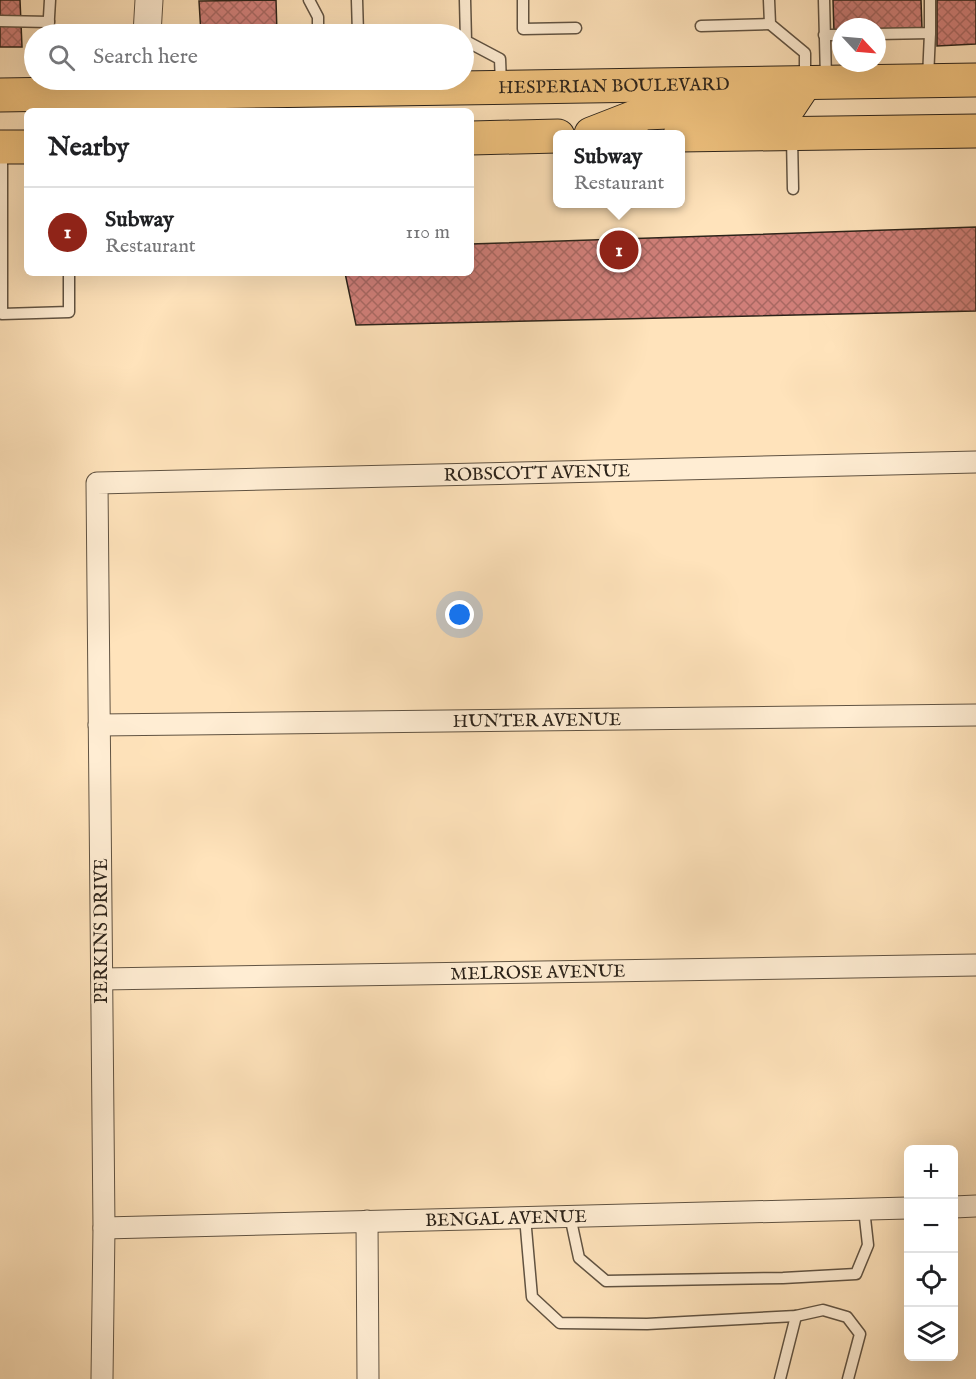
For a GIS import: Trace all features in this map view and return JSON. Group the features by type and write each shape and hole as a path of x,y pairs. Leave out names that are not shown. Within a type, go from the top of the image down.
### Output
{"main road":[{"path":"603,130 645,113 789,107 816,82"},
{"name":"HESPERIAN BOULEVARD","path":"474,87 976,82"},
{"path":"792,133 820,104 931,103 976,82"},
{"name":"HESPERIAN BOULEVARD","path":"0,94 26,90"},
{"name":"HESPERIAN BOULEVARD","path":"89,90 147,94 223,90"},
{"path":"685,135 976,131"},
{"path":"474,138 553,136"}],"street":[{"path":"148,24 149,0"},
{"name":"ROBSCOTT AVENUE","path":"98,483 976,462"},
{"name":"PERKINS DRIVE","path":"98,483 104,1227 102,1379"},
{"name":"HUNTER AVENUE","path":"99,725 976,715"},
{"name":"MELROSE AVENUE","path":"102,979 976,965"},
{"path":"958,1207 976,1206"},
{"name":"BENGAL AVENUE","path":"104,1227 904,1208"},
{"path":"367,1221 368,1379"}],"lane":[{"path":"0,21 49,22 50,0"},
{"path":"309,0 318,17 318,24"},
{"path":"357,0 358,24"},
{"path":"465,0 466,24"},
{"path":"523,0 523,29 576,28"},
{"path":"769,0 770,24"},
{"path":"816,82 824,35 824,0"},
{"path":"928,81 930,0"},
{"path":"701,26 770,24 805,53 816,82"},
{"path":"886,34 930,33"},
{"path":"824,35 832,35"},
{"path":"474,45 500,59 501,88"},
{"path":"792,133 794,189"},
{"path":"10,147 2,314 69,312 69,276"},
{"path":"570,1216 579,1258 606,1281 772,1279 856,1274 867,1245 864,1209"},
{"path":"525,1217 532,1297 560,1323 647,1324 796,1316 823,1310 846,1317 860,1334 848,1379"},
{"path":"780,1379 796,1316"}],"building":[{"path":"0,0 20,0 22,47 0,47"},
{"path":"276,0 277,24 200,24 199,1"},
{"path":"833,0 921,0 922,29 886,30 886,18 834,18"},
{"path":"937,0 976,0 976,44 937,46"},
{"path":"976,227 976,311 356,325 346,276 474,276 474,244"}],"place":[{"name":"Subway","path":"619,250"}]}
